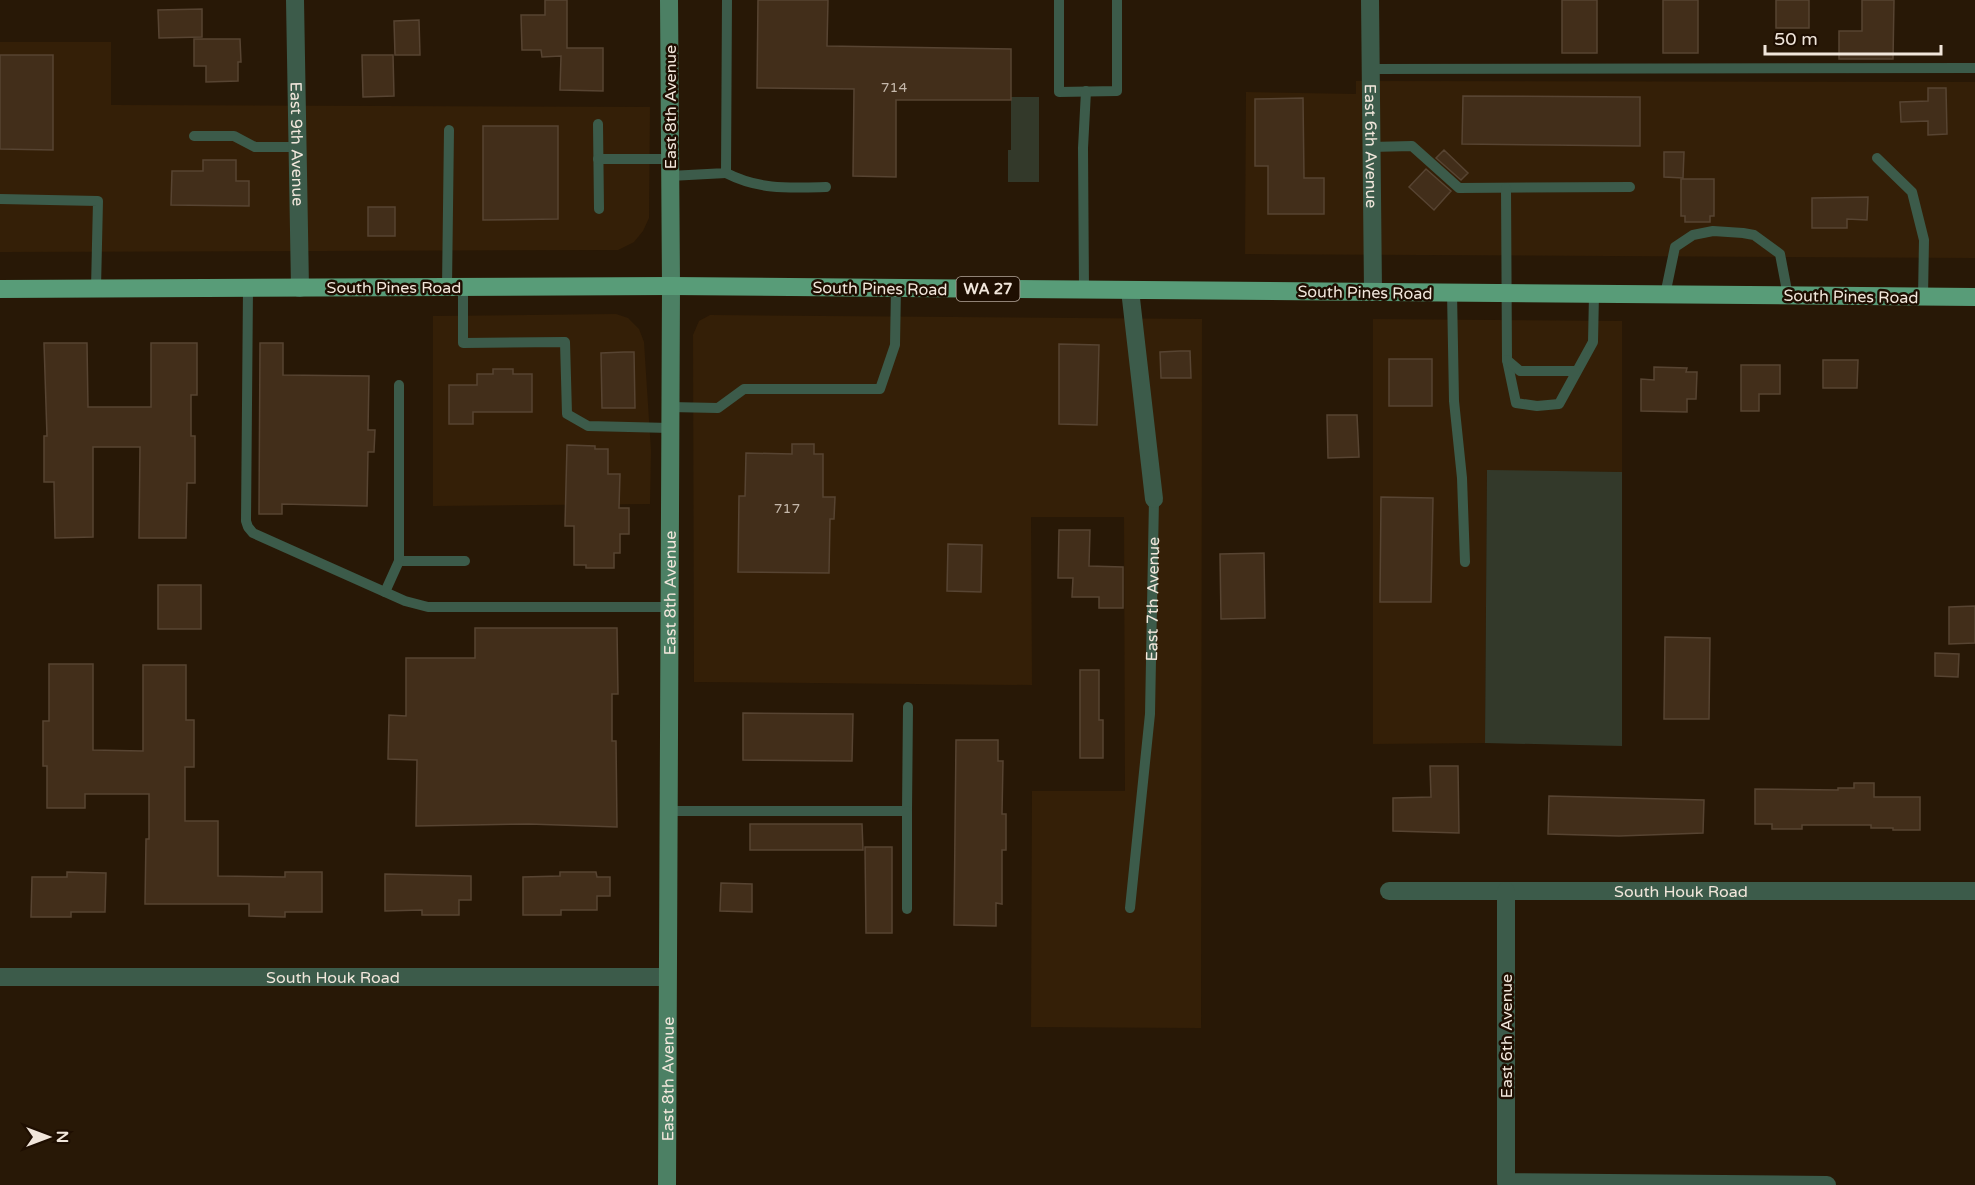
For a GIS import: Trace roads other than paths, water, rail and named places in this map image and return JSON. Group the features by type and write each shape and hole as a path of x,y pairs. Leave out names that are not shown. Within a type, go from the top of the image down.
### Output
{"main road":[{"name":"South Pines Road","path":"0,289 670,286 1975,297"}],"street":[{"name":"East 9th Avenue","path":"295,0 300,288"},
{"name":"East 8th Avenue","path":"667,1185 669,0"},
{"name":"East 6th Avenue","path":"1370,0 1373,291"},
{"name":"East 7th Avenue","path":"1130,290 1154,500"},
{"name":"South Houk Road","path":"1389,891 1975,891"},
{"name":"East 6th Avenue","path":"1506,891 1506,1182 1827,1185"},
{"name":"South Houk Road","path":"0,977 668,977"}],"lane":[{"path":"726,173 727,0"},
{"path":"1059,0 1059,92 1117,91 1117,0"},
{"path":"1370,69 1975,68"},
{"path":"1084,290 1083,148 1086,91"},
{"path":"598,124 599,209"},
{"path":"449,130 455,287 463,343 565,342 567,414 588,426 670,428"},
{"path":"194,136 234,136 255,147 297,147"},
{"path":"1371,147 1412,146 1459,188 1630,187"},
{"path":"1876,158 1912,192 1924,240 1923,297"},
{"path":"598,159 726,173 745,182 764,186 826,187"},
{"path":"1506,188 1507,360 1516,404 1537,406 1559,404 1593,342 1594,294"},
{"path":"0,199 98,201 96,288"},
{"path":"1665,294 1675,247 1693,235 1713,231 1754,235 1780,254 1788,296"},
{"path":"248,288 246,520 253,533 385,592 428,607 669,607"},
{"path":"670,407 718,408 744,389 880,389 895,345 896,288"},
{"path":"1452,292 1454,401 1462,478 1465,562"},
{"path":"1507,360 1520,370 1576,370"},
{"path":"385,592 399,561 399,385"},
{"name":"East 7th Avenue","path":"1130,908 1150,714 1154,500"},
{"path":"399,561 465,561"},
{"path":"907,909 908,707"},
{"path":"668,811 907,810"}]}
